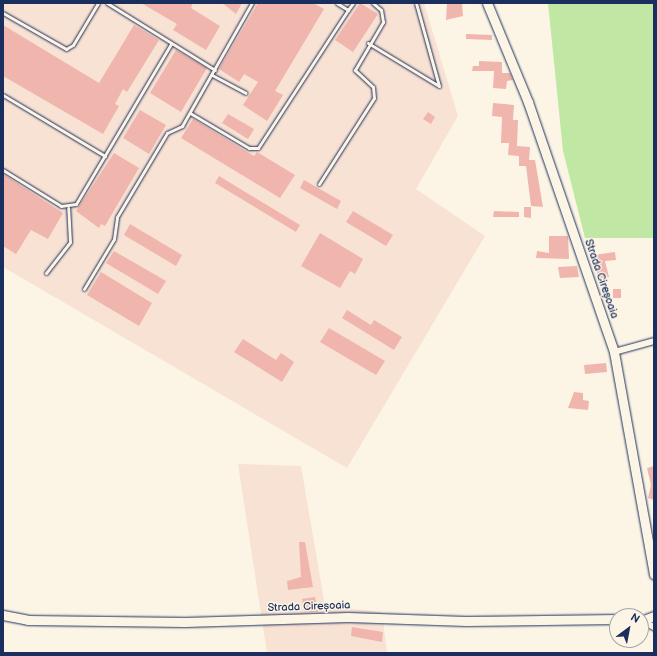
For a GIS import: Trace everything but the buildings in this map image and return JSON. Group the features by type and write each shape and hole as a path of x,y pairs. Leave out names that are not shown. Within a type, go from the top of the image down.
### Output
{"street":[{"name":"Strada Cireșoaia","path":"487,3 528,102 614,352 654,574"},
{"path":"614,352 654,341"},
{"name":"Strada Cireșoaia","path":"3,615 28,620 185,622 348,617 466,621 609,619"}],"lane":[{"path":"3,13 66,49 73,45 98,3"},
{"path":"107,3 215,70"},
{"path":"84,290 114,239 115,221 124,204 167,133 178,130 190,113 252,3"},
{"path":"337,3 348,10"},
{"path":"190,113 249,148 258,148 353,3"},
{"path":"319,184 374,98 373,87 355,70 368,43 383,22 381,10 373,3"},
{"path":"368,43 439,86 416,3"},
{"path":"68,208 76,204 171,44"},
{"path":"212,75 246,93"},
{"path":"3,95 105,156"},
{"path":"3,170 68,208"},
{"path":"46,273 70,242 68,208"}],"shaded area":[{"path":"3,3 424,3 458,116 416,189 485,236 347,468 3,267"},
{"path":"238,464 301,466 325,606 382,612 387,653 267,653"}],"green space":[{"path":"548,3 654,3 654,238 585,238 563,151"}]}
